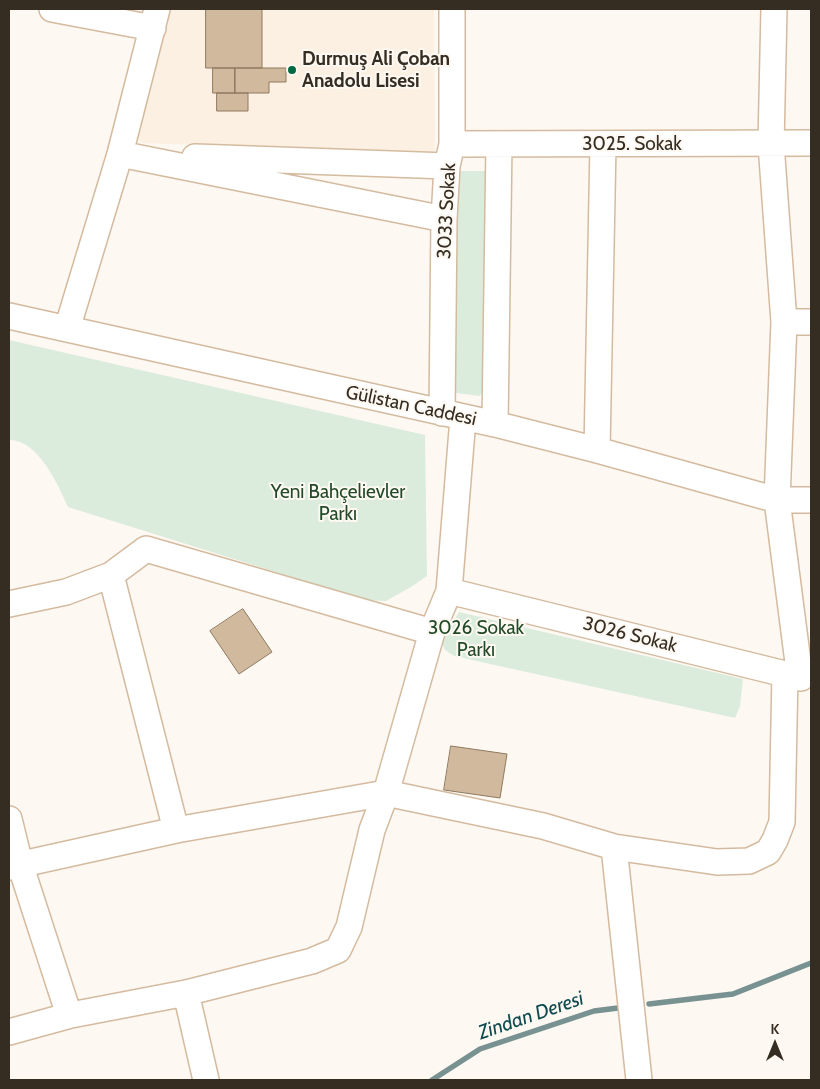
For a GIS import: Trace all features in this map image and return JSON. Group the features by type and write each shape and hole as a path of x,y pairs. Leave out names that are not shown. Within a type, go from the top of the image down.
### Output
{"street":[{"path":"52,9 155,18 120,154 67,329"},
{"name":"3033 Sokak","path":"186,993 312,961 338,950 349,926 372,830 386,793 432,632 449,590 453,415 444,219 450,155 452,9"},
{"path":"14,865 176,830 386,793 543,826 614,848 717,862 749,861 768,852 782,822 799,676 777,500 784,322 771,144 774,9"},
{"path":"495,424 498,144"},
{"name":"3025. Sokak","path":"120,154 450,155 498,144 811,144"},
{"path":"597,450 603,145"},
{"path":"120,154 444,219"},
{"name":"Gülistan Caddesi","path":"9,316 495,424 777,500 811,500"},
{"path":"784,322 811,322"},
{"path":"9,604 66,592 112,575 146,548 432,632"},
{"path":"112,575 176,830"},
{"name":"3026 Sokak","path":"449,590 799,676"},
{"path":"9,819 14,865 71,1016"},
{"path":"614,848 639,1080"},
{"path":"9,1032 71,1016 186,993 206,1080"}],"shaded area":[{"name":"Durmuş Ali Çoban Anadolu Lisesi","path":"166,9 434,9 435,153 142,143 132,132"}],"green space":[{"path":"459,171 487,171 483,390 480,396 456,393 452,386 455,239"},
{"name":"Yeni Bahçelievler Parkı","path":"9,340 425,435 427,576 386,601 365,600 68,507 53,476 38,455 29,447 9,440"},
{"name":"3026 Sokak Parkı","path":"459,612 743,679 740,706 735,718 454,656 445,650 441,642"}],"building":[{"path":"206,9 262,9 262,68 206,68"},
{"path":"213,68 235,68 235,93 213,93"},
{"path":"235,68 286,68 286,82 269,82 269,93 235,93"},
{"path":"217,93 248,93 248,111 217,111"},
{"path":"243,609 272,652 239,674 210,631"},
{"path":"451,746 507,754 500,798 444,790"}],"waterway":[{"name":"Zindan Deresi","path":"649,1004 733,994 811,963"},
{"name":"Zindan Deresi","path":"432,1080 480,1049 594,1011 618,1008"}],"place":[{"name":"Durmuş Ali Çoban Anadolu Lisesi","path":"292,70"}]}
